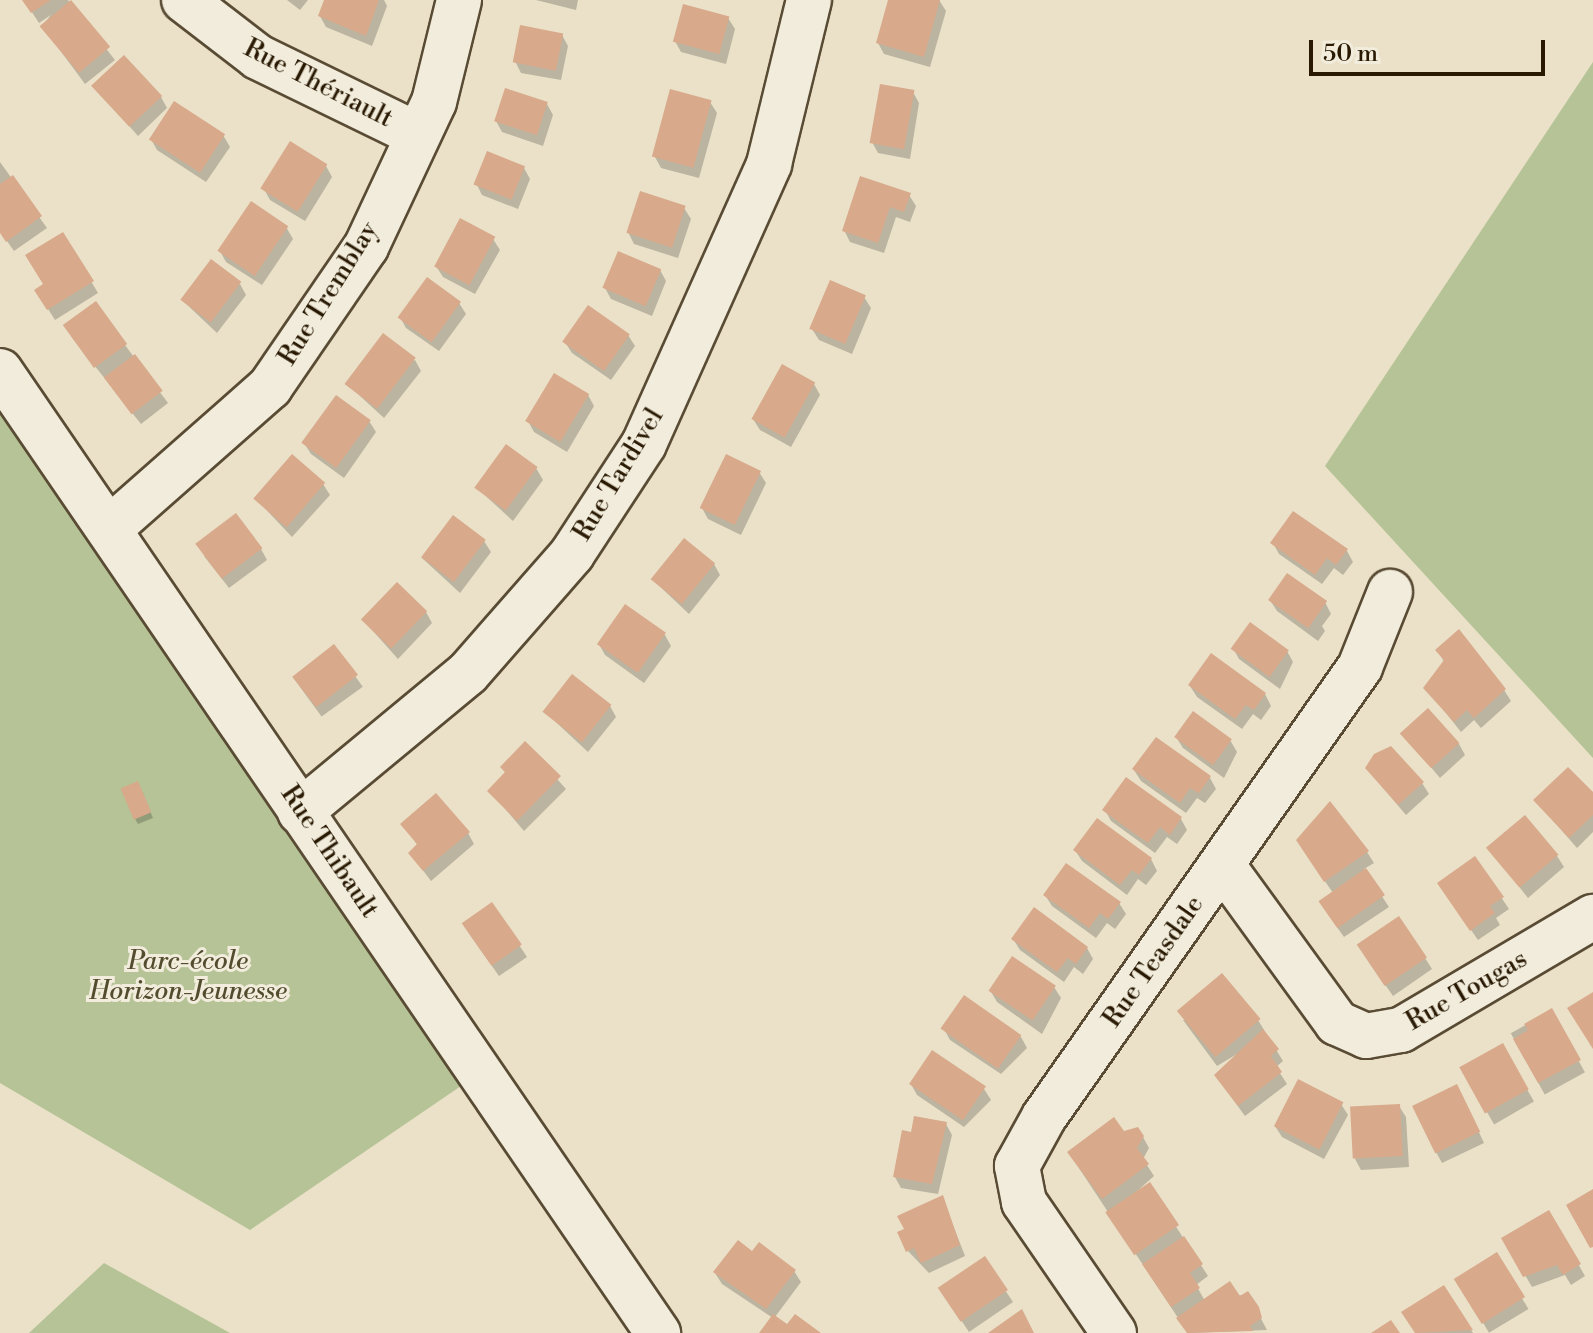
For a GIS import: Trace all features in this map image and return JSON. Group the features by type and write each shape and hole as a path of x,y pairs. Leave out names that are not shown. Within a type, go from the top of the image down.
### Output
{"street":[{"name":"Rue Thériault","path":"184,0 258,57 416,134"},
{"name":"Rue Tremblay","path":"109,529 270,387 366,247 416,134 434,102 459,0"},
{"name":"Rue Tardivel","path":"300,812 468,673 572,554 644,444 769,164 809,0"},
{"name":"Rue Thibault","path":"0,371 658,1333"},
{"name":"Rue Teasdale","path":"1114,1333 1024,1202 1017,1166 1044,1117 1360,667 1390,592"},
{"name":"Rue Tougas","path":"1223,866 1337,1023 1366,1036 1401,1030 1593,917"}],"green space":[{"path":"1593,62 1593,758 1325,466"},
{"name":"Parc-école Horizon-Jeunesse","path":"0,374 480,1073 250,1230 0,1083"},
{"path":"104,1263 230,1333 29,1333"}],"building":[{"path":"22,0 51,0 31,13"},
{"path":"71,0 110,47 79,73 40,26"},
{"path":"324,0 379,0 366,36 318,16"},
{"path":"888,0 940,0 924,57 876,43"},
{"path":"683,4 729,16 719,54 673,42"},
{"path":"520,25 563,33 556,71 513,62"},
{"path":"124,55 162,96 129,127 91,86"},
{"path":"880,84 914,90 904,149 870,143"},
{"path":"505,88 548,102 537,135 494,121"},
{"path":"670,89 712,100 693,168 652,157"},
{"path":"174,101 225,134 200,173 149,140"},
{"path":"290,141 327,164 298,212 260,188"},
{"path":"487,151 525,166 512,200 474,184"},
{"path":"13,175 42,216 6,242 0,233 0,184"},
{"path":"860,176 911,193 904,212 890,207 878,243 842,231"},
{"path":"640,191 686,206 672,248 626,233"},
{"path":"251,201 288,226 255,276 217,251"},
{"path":"460,218 495,237 469,285 434,267"},
{"path":"63,232 94,281 47,310 34,290 43,284 25,255"},
{"path":"618,251 661,269 646,306 602,288"},
{"path":"211,259 241,282 211,323 180,300"},
{"path":"427,277 461,302 432,342 398,317"},
{"path":"830,280 866,295 845,344 809,329"},
{"path":"96,301 127,344 94,368 63,325"},
{"path":"588,305 630,334 604,371 562,342"},
{"path":"383,333 416,358 377,409 344,384"},
{"path":"135,354 163,391 132,414 104,377"},
{"path":"782,364 815,382 785,438 751,419"},
{"path":"554,373 589,394 560,442 525,421"},
{"path":"336,395 371,420 336,468 301,443"},
{"path":"506,444 538,467 506,511 474,488"},
{"path":"292,454 325,483 286,527 253,499"},
{"path":"726,454 761,471 735,525 700,508"},
{"path":"1293,511 1348,549 1336,565 1327,558 1315,575 1270,543"},
{"path":"236,513 262,548 222,579 195,544"},
{"path":"453,515 486,540 454,582 421,557"},
{"path":"684,538 715,563 682,604 651,579"},
{"path":"1287,573 1327,601 1308,628 1268,600"},
{"path":"397,582 427,611 391,649 361,619"},
{"path":"625,604 666,633 638,673 597,644"},
{"path":"1250,622 1289,650 1269,677 1231,649"},
{"path":"1459,629 1506,689 1474,718 1467,710 1454,722 1423,688 1444,660 1435,650"},
{"path":"334,644 358,675 316,707 292,677"},
{"path":"1211,653 1266,693 1254,710 1246,705 1235,719 1188,685"},
{"path":"572,674 611,705 582,743 542,712"},
{"path":"1428,708 1459,743 1431,768 1400,733"},
{"path":"1193,711 1232,739 1213,765 1174,737"},
{"path":"1156,737 1211,776 1199,793 1190,788 1180,803 1132,769"},
{"path":"525,741 561,776 517,821 487,791 505,772 500,767"},
{"path":"1391,746 1424,782 1398,805 1365,768 1374,754"},
{"path":"1568,767 1593,792 1593,815 1569,838 1533,800"},
{"path":"1126,777 1182,817 1170,835 1160,827 1148,843 1102,810"},
{"path":"138,781 151,812 134,820 121,788"},
{"path":"436,793 470,832 423,871 408,853 417,844 400,824"},
{"path":"1330,801 1369,851 1324,882 1296,840"},
{"path":"1525,815 1558,855 1519,888 1486,848"},
{"path":"1097,818 1152,858 1139,875 1132,870 1120,885 1073,850"},
{"path":"1475,856 1504,897 1490,906 1495,913 1470,931 1437,883"},
{"path":"1066,863 1121,902 1108,919 1100,913 1089,928 1043,895"},
{"path":"1366,868 1385,895 1337,928 1318,901"},
{"path":"492,902 522,945 492,966 462,923"},
{"path":"1034,907 1088,947 1076,964 1068,958 1057,972 1011,939"},
{"path":"1399,916 1427,957 1385,986 1357,945"},
{"path":"1012,956 1056,986 1032,1020 989,991"},
{"path":"1222,973 1261,1019 1215,1057 1177,1011"},
{"path":"1593,992 1593,1049 1567,1008"},
{"path":"964,995 1021,1035 998,1069 940,1029"},
{"path":"1552,1008 1581,1060 1538,1083 1513,1039 1528,1030 1524,1024"},
{"path":"1263,1029 1279,1049 1271,1056 1282,1072 1238,1106 1214,1075"},
{"path":"1503,1043 1529,1089 1485,1114 1459,1067"},
{"path":"932,1050 986,1086 963,1120 909,1084"},
{"path":"1298,1079 1343,1102 1319,1149 1274,1126"},
{"path":"1457,1084 1480,1132 1435,1154 1412,1106"},
{"path":"1400,1104 1403,1156 1353,1159 1350,1107"},
{"path":"914,1116 947,1122 932,1184 893,1177 902,1130 911,1132"},
{"path":"1114,1117 1124,1131 1138,1127 1144,1136 1137,1148 1149,1164 1102,1199 1067,1152"},
{"path":"1150,1182 1179,1225 1134,1255 1105,1212"},
{"path":"1593,1189 1593,1247 1590,1248 1566,1205"},
{"path":"943,1195 960,1245 921,1263 914,1248 906,1252 897,1232 904,1229 897,1216"},
{"path":"1549,1210 1581,1264 1563,1275 1557,1265 1523,1277 1501,1238"},
{"path":"1184,1236 1203,1264 1190,1273 1200,1288 1171,1307 1142,1264"},
{"path":"738,1240 752,1251 759,1242 796,1270 766,1309 713,1272"},
{"path":"1497,1252 1525,1297 1482,1324 1454,1279"},
{"path":"985,1256 1008,1290 961,1322 938,1288"},
{"path":"1230,1281 1240,1296 1248,1291 1259,1307 1262,1318 1250,1326 1253,1331 1187,1333 1176,1318"},
{"path":"1444,1285 1473,1330 1415,1333 1401,1312"},
{"path":"1022,1309 1034,1333 988,1333"},
{"path":"773,1314 787,1324 795,1314 821,1333 759,1333"},
{"path":"1391,1320 1400,1333 1371,1333"}]}
